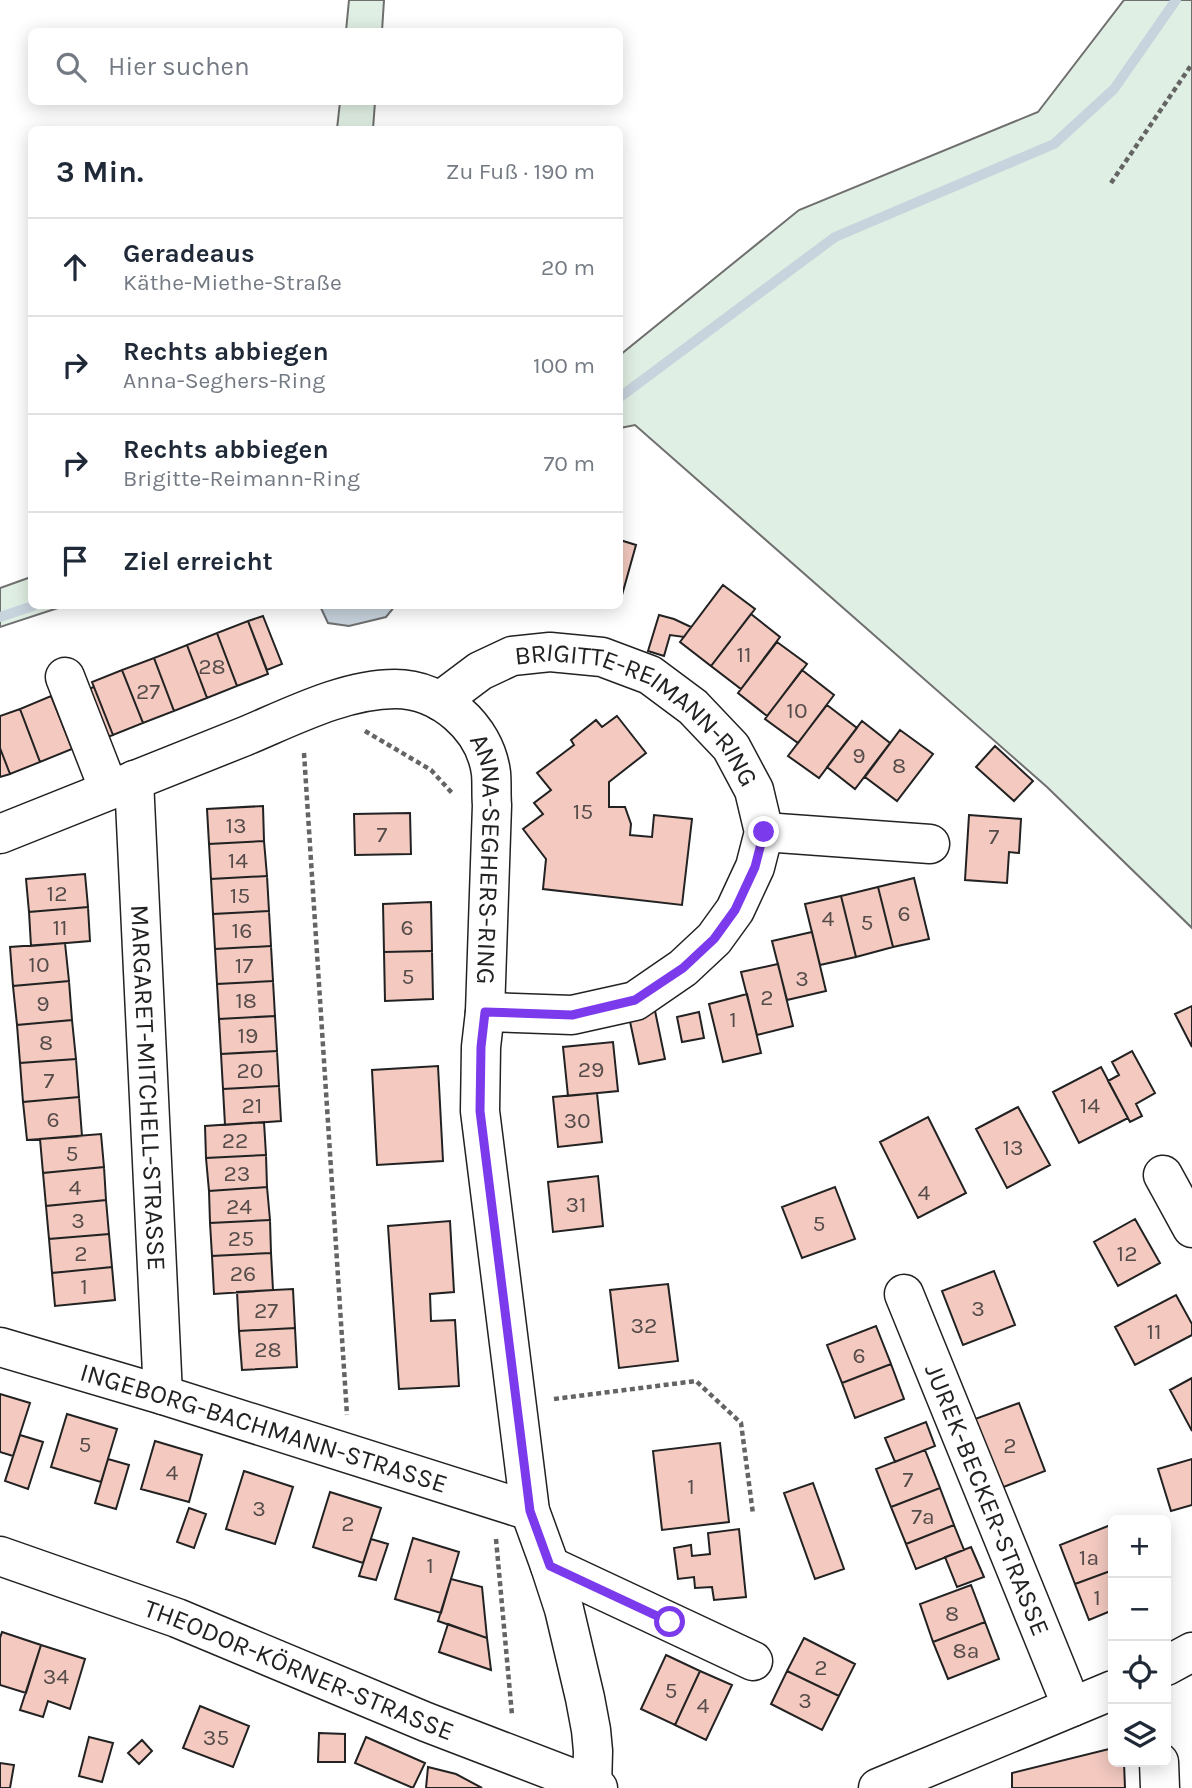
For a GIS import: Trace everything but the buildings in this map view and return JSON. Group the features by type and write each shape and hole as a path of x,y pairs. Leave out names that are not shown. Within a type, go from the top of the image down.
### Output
{"street":[{"name":"BRIGITTE-REIMANN-RING","path":"440,701 480,671 512,656 550,652 602,657 650,675 693,707 731,747 754,790 764,832 755,867 735,910 714,939 683,968 635,1000 572,1015 485,1012"},
{"name":"MARGARET-MITCHELL-STRASSE","path":"65,677 121,785 163,1395"},
{"name":"ANNA-SEGHERS-RING","path":"0,834 359,693 396,689 419,692 440,701 460,716 480,739 491,772 492,805 480,1111 530,1511 564,1609 591,1730 594,1787"},
{"path":"764,832 930,844"},
{"path":"1163,1175 1192,1228"},
{"name":"JUREK-BECKER-STRASSE","path":"904,1294 1072,1707"},
{"name":"INGEBORG-BACHMANN-STRASSE","path":"0,1347 163,1395 530,1511"},
{"name":"THEODOR-KÖRNER-STRASSE","path":"0,1556 177,1618 426,1722 594,1787"},
{"path":"550,1566 753,1661"},
{"path":"1171,1663 1192,1652"},
{"path":"877,1788 1108,1692"},
{"path":"1159,1767 1160,1788"}],"path":[{"path":"1111,183 1192,64"},
{"path":"350,1455 310,710 383,740 432,770 463,805 492,805"},
{"path":"551,1399 696,1381 741,1423 753,1514"},
{"path":"493,1500 513,1716"}],"green space":[{"path":"349,0 384,0 382,28 346,28"},
{"path":"1124,0 1192,0 1192,928 1047,787 635,425 623,427 623,353 799,210 1038,112"},
{"path":"340,105 375,105 373,126 337,126"},
{"path":"28,578 28,609 55,609 0,627 0,588"}],"shaded area":[{"path":"321,609 393,609 386,617 349,626 328,623"}],"waterway":[{"path":"623,395 835,237 1054,144 1114,89 1176,0"},
{"path":"0,617 28,608"}],"route":[{"path":"670,1622 550,1566 530,1511 480,1111 481,1047 485,1012 572,1015 635,1000 683,968 714,939 735,910 755,867 764,832"}]}
